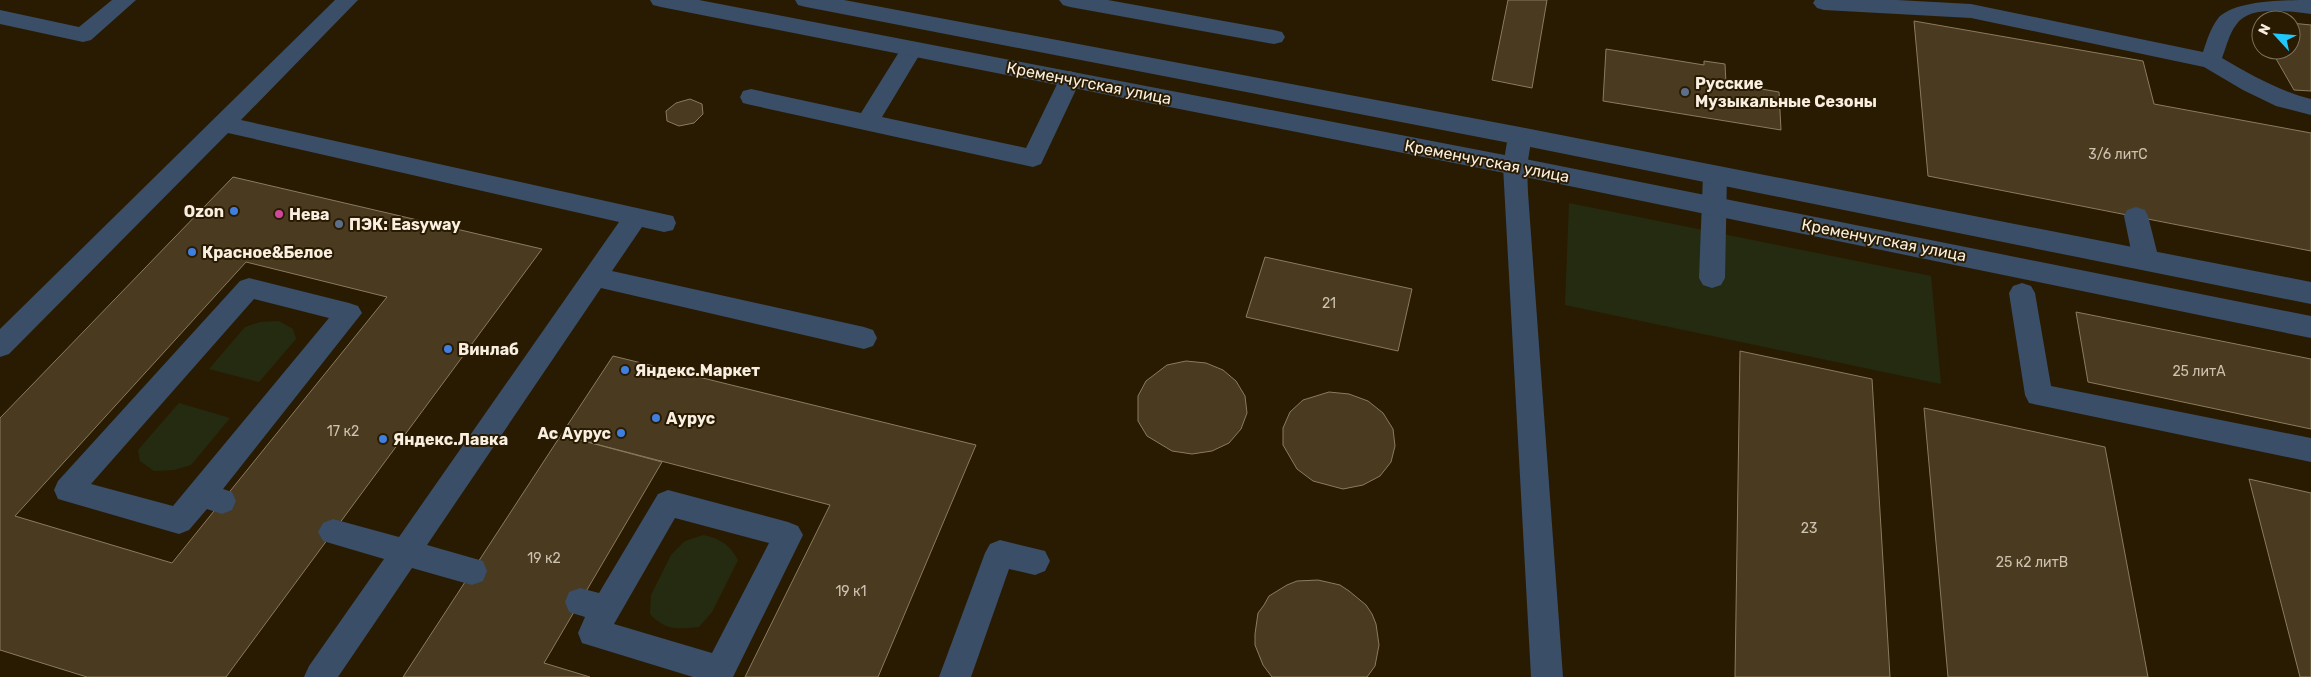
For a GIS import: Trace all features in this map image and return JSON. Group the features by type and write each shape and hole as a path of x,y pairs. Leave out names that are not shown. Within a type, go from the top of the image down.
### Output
{"street":[{"name":"Кременчугская улица","path":"662,0 1515,166 2311,326"},
{"name":"Кременчугская улица","path":"806,0 1520,136 2311,293"}],"lane":[{"path":"0,17 83,35 125,0"},
{"path":"0,346 347,0"},
{"path":"1070,0 1274,37"},
{"path":"1824,3 1969,5 2210,61 2251,85 2284,100 2311,107"},
{"path":"2210,61 2227,21 2240,8 2267,4 2311,6"},
{"path":"867,122 912,49"},
{"path":"751,97 1032,158 1070,80"},
{"path":"224,124 664,223"},
{"path":"1520,136 1515,166 1547,677"},
{"path":"1712,278 1715,175"},
{"path":"2136,216 2146,260"},
{"path":"320,677 636,217"},
{"path":"594,277 864,338"},
{"path":"249,288 349,313 284,394 212,498 179,521 68,490 249,288"},
{"path":"2022,293 2039,394 2311,450"},
{"path":"668,503 788,535 720,670 593,633 593,606 668,503"},
{"path":"333,532 472,571"},
{"path":"955,677 1000,553 1035,561"}],"green space":[{"path":"1569,203 1931,276 1941,384 1565,305"},
{"path":"279,321 293,329 296,339 259,382 209,369 245,327 260,322"},
{"path":"179,403 230,418 191,465 174,470 154,471 140,461 138,450"},
{"path":"703,535 724,543 738,560 712,612 699,627 672,628 656,620 650,614 651,595 671,555 685,541"}],"building":[{"path":"1508,0 1547,0 1532,88 1492,80"},
{"path":"1914,21 2143,61 2154,104 2311,133 2311,251 1928,176"},
{"path":"2301,24 2311,25 2311,91 2294,90 2277,60 2301,60"},
{"path":"1606,49 1704,65 1704,61 1725,64 1726,83 1779,92 1781,130 1603,101"},
{"path":"690,99 702,104 703,114 694,123 679,126 667,121 666,111 676,103"},
{"path":"233,177 542,249 226,677 87,677 0,650 0,418","holes":["246,262 387,297 172,563 15,516"]},
{"path":"1265,257 1412,289 1398,351 1246,317"},
{"path":"2076,312 2311,359 2311,429 2088,382"},
{"path":"1740,351 1872,379 1890,677 1735,677"},
{"path":"613,356 976,445 878,677 745,677 830,505 561,435"},
{"path":"1186,361 1206,363 1223,370 1236,381 1245,396 1247,413 1241,429 1229,443 1212,451 1192,454 1172,451 1147,436 1138,421 1138,396 1146,381 1167,365"},
{"path":"1329,392 1349,394 1368,401 1383,413 1393,429 1395,446 1391,462 1380,476 1363,485 1343,489 1313,481 1297,469 1283,445 1283,428 1290,412 1303,400"},
{"path":"1924,408 2105,447 2148,677 1948,677"},
{"path":"561,435 662,462 544,663 590,677 403,677"},
{"path":"2249,479 2311,493 2311,677 2300,677"},
{"path":"1318,580 1340,585 1366,605 1372,614 1376,624 1379,645 1375,666 1367,677 1272,677 1263,665 1255,645 1255,634 1258,613 1269,596 1297,581"}],"place":[{"name":"Русские Музыкальные Сезоны","path":"1685,92"},
{"name":"Ozon","path":"234,211"},
{"name":"Нева","path":"279,214"},
{"name":"ПЭК: Easyway","path":"339,224"},
{"name":"Красное&Белое","path":"192,252"},
{"name":"Винлаб","path":"448,349"},
{"name":"Яндекс.Маркет","path":"625,370"},
{"name":"Аурус","path":"656,418"},
{"name":"Ас Аурус","path":"621,433"},
{"name":"Яндекс.Лавка","path":"383,439"}]}
